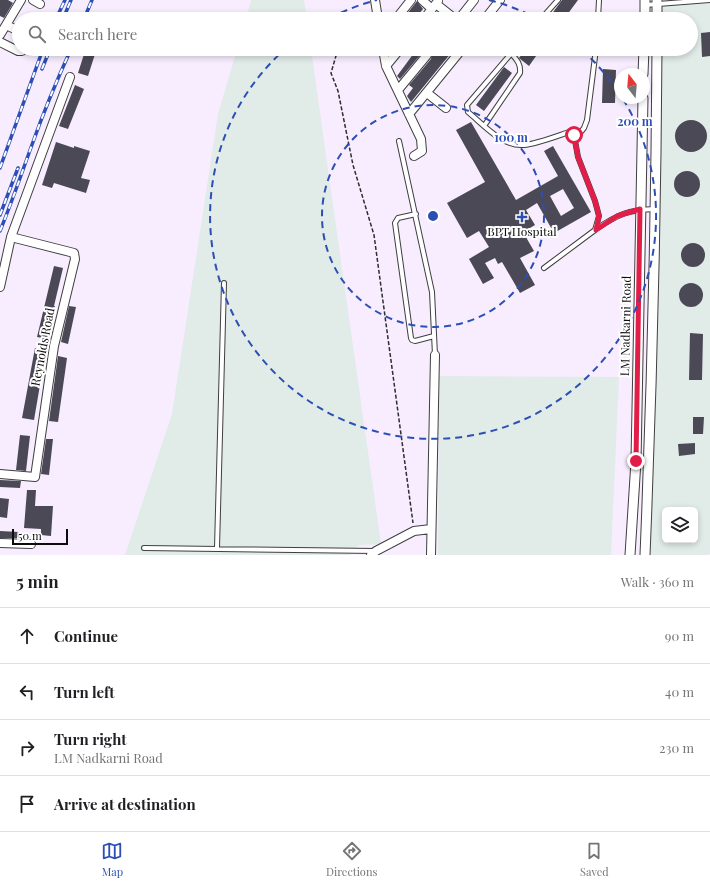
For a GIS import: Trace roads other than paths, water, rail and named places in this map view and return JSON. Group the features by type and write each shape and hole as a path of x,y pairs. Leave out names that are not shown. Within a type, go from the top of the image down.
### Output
{"street":[{"path":"14,12 21,0"},
{"path":"376,0 377,12"},
{"path":"402,12 411,0"},
{"path":"422,0 436,4 446,12"},
{"path":"465,12 474,0"},
{"path":"491,12 500,0"},
{"path":"430,12 436,4"},
{"path":"0,35 12,15"},
{"path":"6,25 12,28"},
{"path":"0,42 12,48"},
{"path":"384,56 386,66 421,139 423,148 422,151 418,155 414,156"},
{"path":"386,66 394,56"},
{"path":"398,90 426,56"},
{"path":"409,114 456,56"},
{"path":"643,68 644,56"},
{"path":"644,555 649,450 656,209 656,56"},
{"path":"0,287 11,237 70,77"},
{"path":"427,93 446,108"},
{"name":"LM Nadkarni Road","path":"630,555 636,461 642,104"},
{"name":"Reynolds Road","path":"0,474 35,477 54,346 76,259 74,254 11,237"},
{"path":"431,555 435,355"},
{"path":"374,554 414,531 431,530"},
{"path":"0,543 31,544"}],"lane":[{"path":"547,12 558,0"},
{"path":"598,12 599,0"},
{"path":"645,3 710,0"},
{"path":"508,56 467,105 468,112 484,126 506,141 514,144 524,145 569,132 574,135 578,157 595,201 599,216 596,230"},
{"path":"484,126 520,73 521,68 519,62 514,56"},
{"path":"575,139 584,128 587,120 595,56"},
{"path":"399,141 432,292 435,355"},
{"path":"404,159 414,156"},
{"path":"544,268 617,216 640,209 656,209"},
{"path":"416,214 398,218 395,223 411,338 415,341 434,336"},
{"path":"217,548 224,283"},
{"path":"144,548 217,548 374,554"}],"railway":[{"path":"59,12 65,0"},
{"path":"66,12 71,0"},
{"path":"87,12 92,0"},
{"path":"0,168 40,56"},
{"path":"42,69 47,56"},
{"path":"0,231 42,119 68,56"},
{"path":"0,215 18,168"}],"place":[{"name":"BPT Hospital","path":"522,217"}]}
